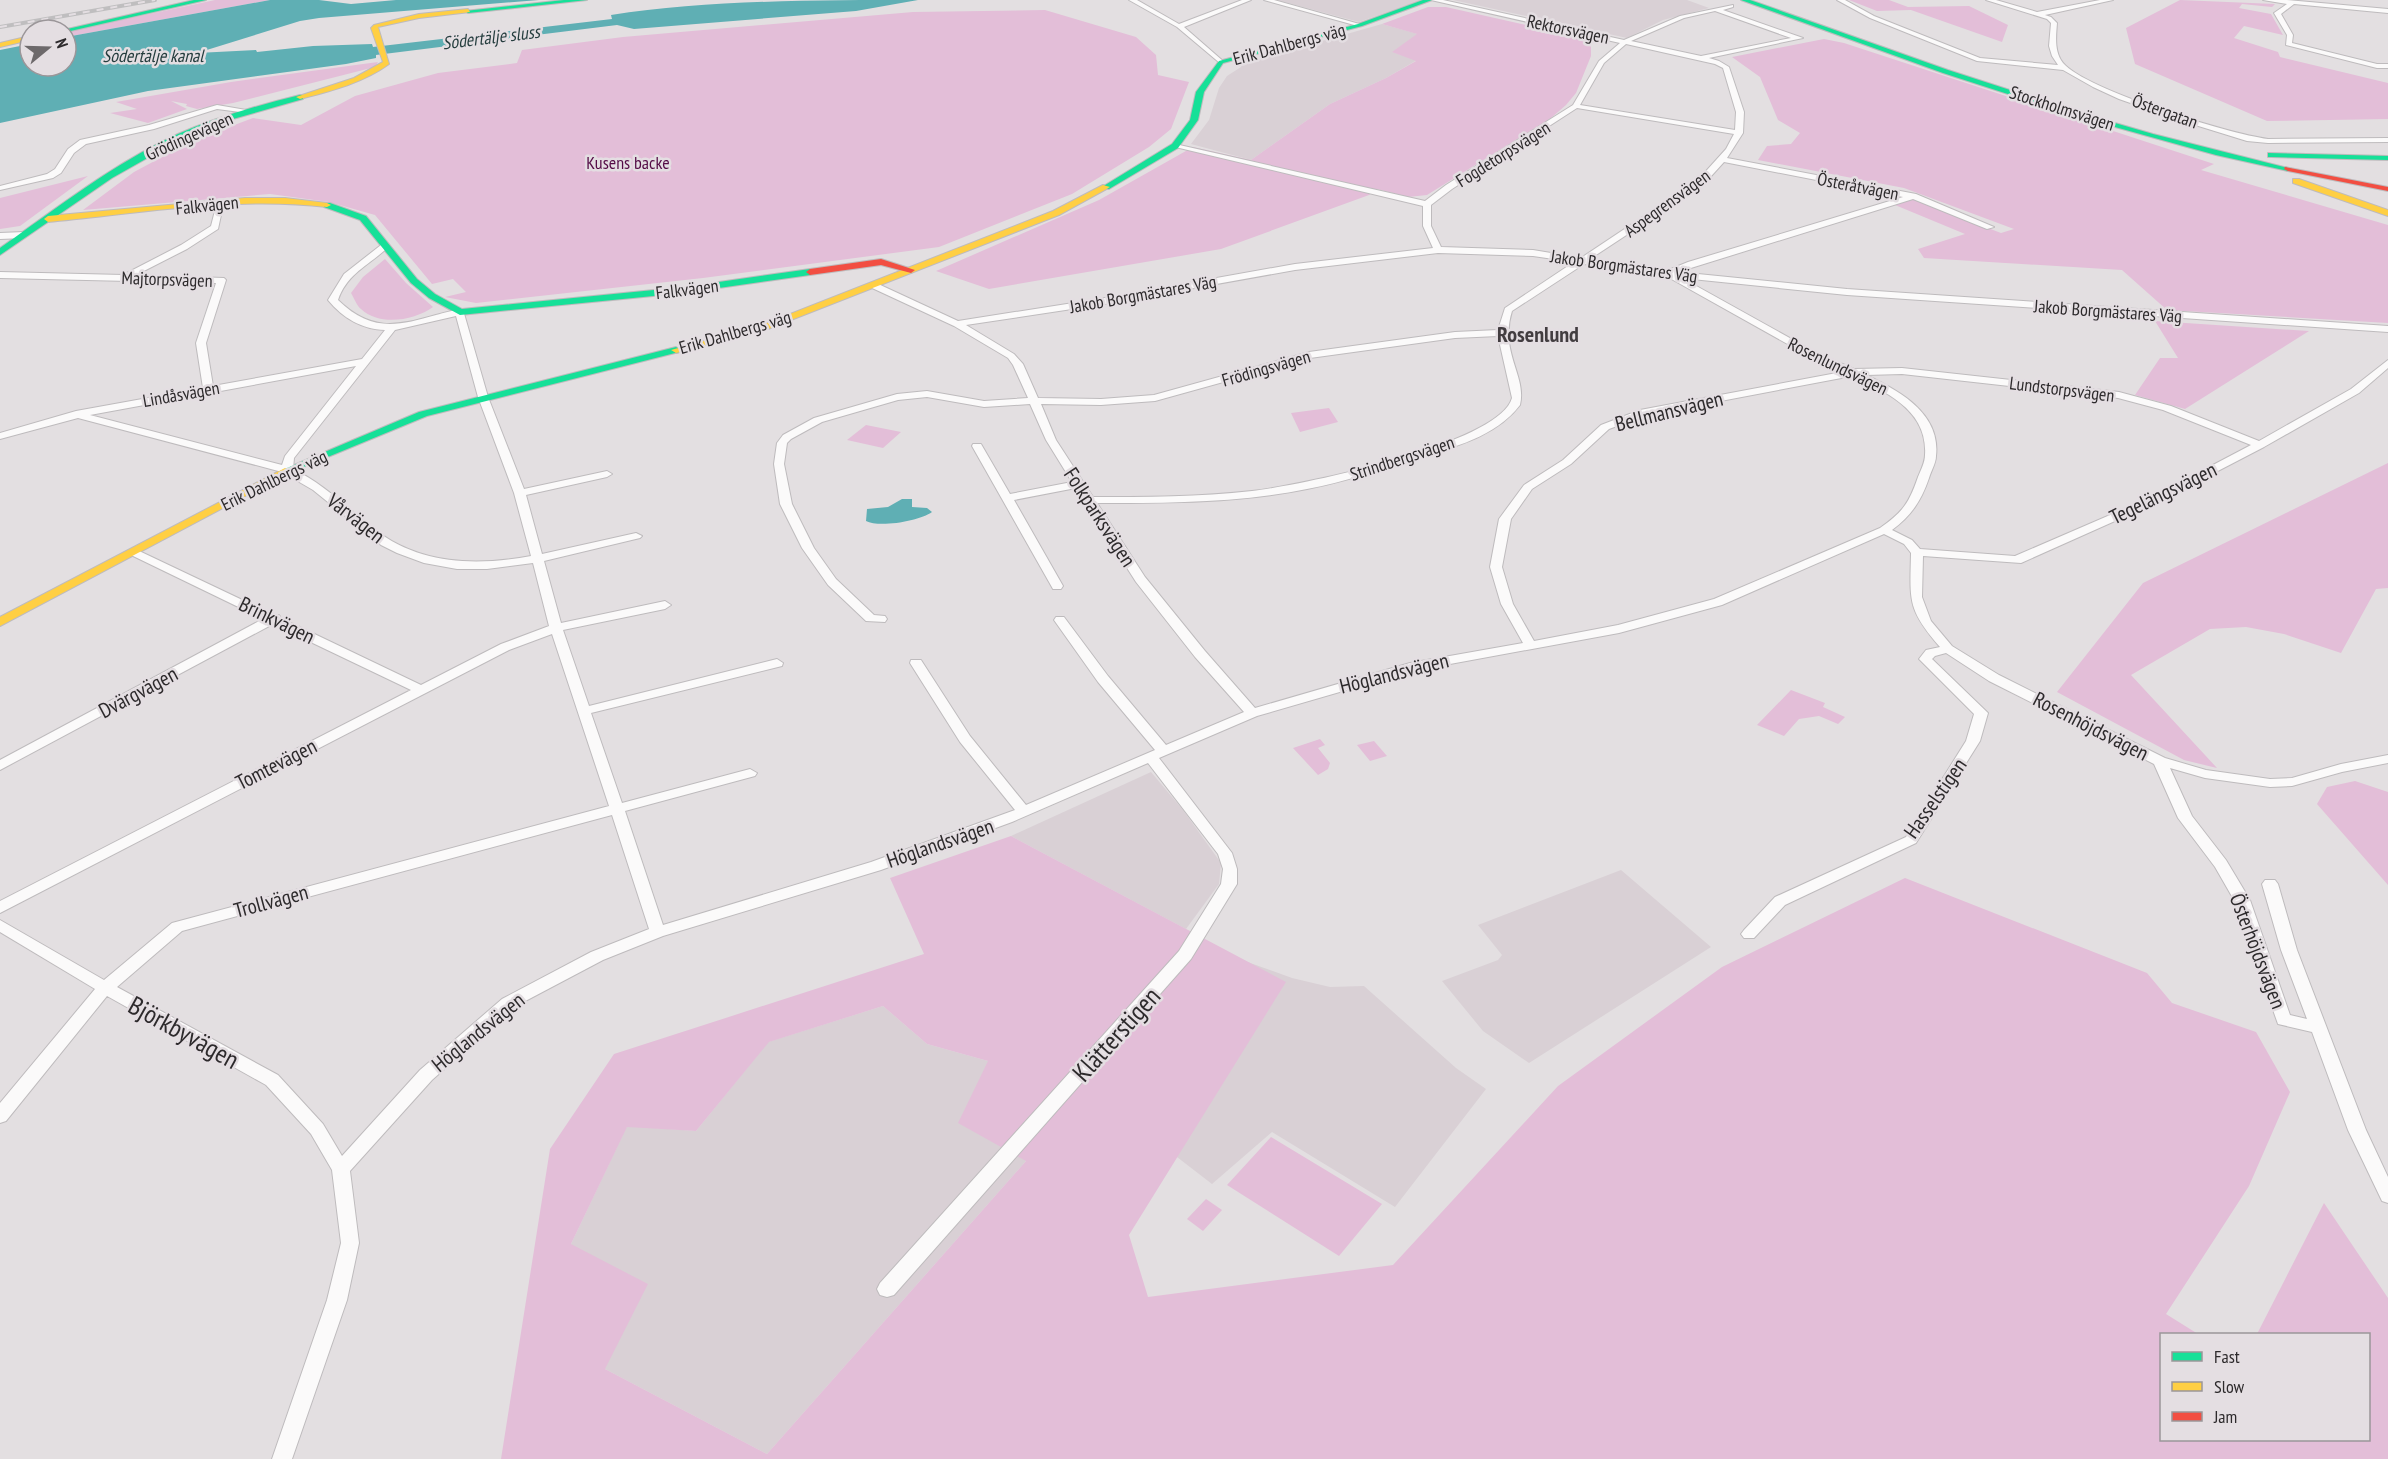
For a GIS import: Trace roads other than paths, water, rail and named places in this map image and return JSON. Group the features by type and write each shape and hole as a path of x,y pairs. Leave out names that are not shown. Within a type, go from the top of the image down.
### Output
{"street":[{"path":"78,27 202,0"},
{"name":"Grödingevägen","path":"0,252 154,150 205,126 376,72 387,63 374,28 397,20 584,0"},
{"path":"1132,0 1179,26 1221,62"},
{"path":"1179,26 1248,0"},
{"path":"1268,0 1359,25"},
{"name":"Erik Dahlbergs väg","path":"0,622 287,470 423,414 765,327 1056,213 1140,170 1175,146 1194,120 1200,92 1221,62 1359,25 1429,0"},
{"name":"Rektorsvägen","path":"1434,0 1702,58"},
{"name":"Stockholmsvägen","path":"1756,0 1945,66 2205,146 2388,182"},
{"path":"1840,0 1872,17 1979,60 2063,68"},
{"path":"1989,0 2038,14 2054,23 2052,44 2055,55 2063,68"},
{"path":"2038,14 2110,0"},
{"path":"2266,0 2388,11"},
{"name":"Stockholmsvägen","path":"1738,3 2149,136 2243,160 2388,189"},
{"name":"Fogdetorpsvägen","path":"1427,204 1449,187 1576,106 1600,57 1626,41 1665,24 1738,3"},
{"path":"2292,3 2277,13 2290,35 2289,44 2377,66 2388,66"},
{"path":"1702,58 1800,38 1714,9"},
{"path":"1574,30 1589,37 1597,44"},
{"path":"0,45 18,41"},
{"path":"1576,106 1739,133 1741,114 1726,67 1702,58"},
{"name":"Östergatan","path":"2063,68 2094,85 2138,102 2250,139 2388,140"},
{"path":"0,188 50,176 58,171 71,151 83,142 217,107 248,111"},
{"name":"Aspegrensvägen","path":"1586,259 1701,182 1723,159 1739,133"},
{"path":"1175,146 1427,204 1427,226 1438,250"},
{"path":"2205,146 2300,157 2388,159"},
{"name":"Österåtvägen","path":"1723,159 1913,196 1990,227"},
{"path":"2388,159 2358,166 2363,172 2388,182"},
{"path":"2243,160 2388,210"},
{"path":"2388,195 2379,199 2388,210"},
{"path":"1668,274 1691,264 1913,196"},
{"name":"Falkvägen","path":"48,219 104,217 221,203 287,200 356,214 372,224 384,247 409,276 440,302 460,312"},
{"path":"124,278 184,247 215,227 221,203"},
{"path":"0,236 24,236"},
{"name":"Falkvägen","path":"384,247 349,273 336,289 333,300 347,317 373,327 391,329 460,312 684,290 881,262 912,270"},
{"name":"Jakob Borgmästares Väg","path":"957,324 1105,302 1295,267 1438,250 1503,251 1586,259 1668,274 1890,296 2388,329"},
{"path":"1501,333 1502,322 1508,310 1586,259"},
{"name":"Rosenlundsvägen","path":"1668,274 1803,349 1893,391 1914,409 1928,427 1932,447 1929,468 1904,516 1884,530"},
{"name":"Majtorpsvägen","path":"0,275 221,280 201,343 208,389"},
{"path":"873,285 957,324"},
{"path":"460,312 483,397 520,493 556,628 658,932"},
{"name":"Folkparksvägen","path":"957,324 1011,356 1018,364 1050,440 1140,579 1252,713"},
{"path":"287,470 289,458 391,329"},
{"name":"Frödingsvägen","path":"881,619 870,618 832,582 808,548 786,504 779,464 782,443 787,437 818,420 897,397 927,394 984,404 1033,401 1101,402 1155,398 1309,355 1412,340 1501,333"},
{"name":"Strindbergsvägen","path":"1088,500 1169,500 1305,486 1370,470 1447,446 1493,425 1516,405 1518,395 1501,342 1501,333"},
{"name":"Lindåsvägen","path":"0,436 76,414 363,362"},
{"name":"Tegelängsvägen","path":"1917,552 2017,560 2158,498 2260,445 2355,391 2388,363"},
{"name":"Lundstorpsvägen","path":"1856,372 1902,371 2120,395 2167,408 2260,445"},
{"name":"Bellmansvägen","path":"1529,643 1507,604 1496,567 1505,519 1528,487 1567,462 1605,427 1629,417 1715,397 1856,372"},
{"name":"Vårvägen","path":"76,414 287,470 329,496 364,527 401,551 444,563 486,566 537,559 636,536"},
{"path":"977,446 1057,586"},
{"path":"520,493 606,474"},
{"path":"1008,498 1078,484"},
{"path":"1884,530 1908,542 1917,552"},
{"name":"Höglandsvägen","path":"341,1169 426,1075 508,1003 597,956 658,932 876,866 1024,812 1252,713 1410,667 1529,643 1619,629 1718,602 1884,530"},
{"name":"Brinkvägen","path":"133,552 275,618 419,689"},
{"name":"Rosenhöjdsvägen","path":"1917,552 1916,597 1925,622 1948,649 1994,678 2160,761 2205,774 2271,783 2292,782 2341,768 2388,759"},
{"name":"Tomtevägen","path":"0,908 419,689 506,647 556,628 665,605"},
{"name":"Dvärgvägen","path":"0,766 275,618"},
{"name":"Klätterstigen","path":"887,1289 1185,955 1228,884 1230,870 1225,853 1157,753 1060,620"},
{"name":"Hasselstigen","path":"1749,934 1779,901 1911,840 1973,741 1981,713 1925,659 1931,653 1948,649"},
{"path":"584,711 777,663"},
{"path":"916,663 965,739 1024,812"},
{"name":"Österhöjdsvägen","path":"2160,761 2185,818 2221,864 2242,900 2284,1020 2318,1027"},
{"name":"Trollvägen","path":"0,1116 105,988 177,927 750,773"},
{"name":"Österhöjdsvägen","path":"2270,884 2289,950 2357,1131 2388,1196"},
{"name":"Björkbyvägen","path":"0,925 105,988 272,1080 317,1129 341,1169"},
{"path":"282,1459 337,1300 350,1243 341,1169"}],"water":[{"name":"Södertälje kanal","path":"270,0 319,0 351,4 396,0 539,0 319,18 300,21 197,53 256,50 257,52 313,46 372,44 373,47 612,19 611,15 685,6 802,1 918,0 856,11 634,29 617,25 376,55 376,58 346,64 148,91 0,123 0,50 18,46 18,78 78,78 78,35"},
{"path":"902,499 912,499 912,507 927,508 932,512 899,522 880,524 866,521 867,509 888,507"}],"railway":[{"path":"0,27 155,0"}],"district":[{"name":"Rosenlund","path":"1538,334"}],"water label":[{"name":"Södertälje sluss","path":"491,37"}],"park label":[{"name":"Kusens backe","path":"628,162"}]}
